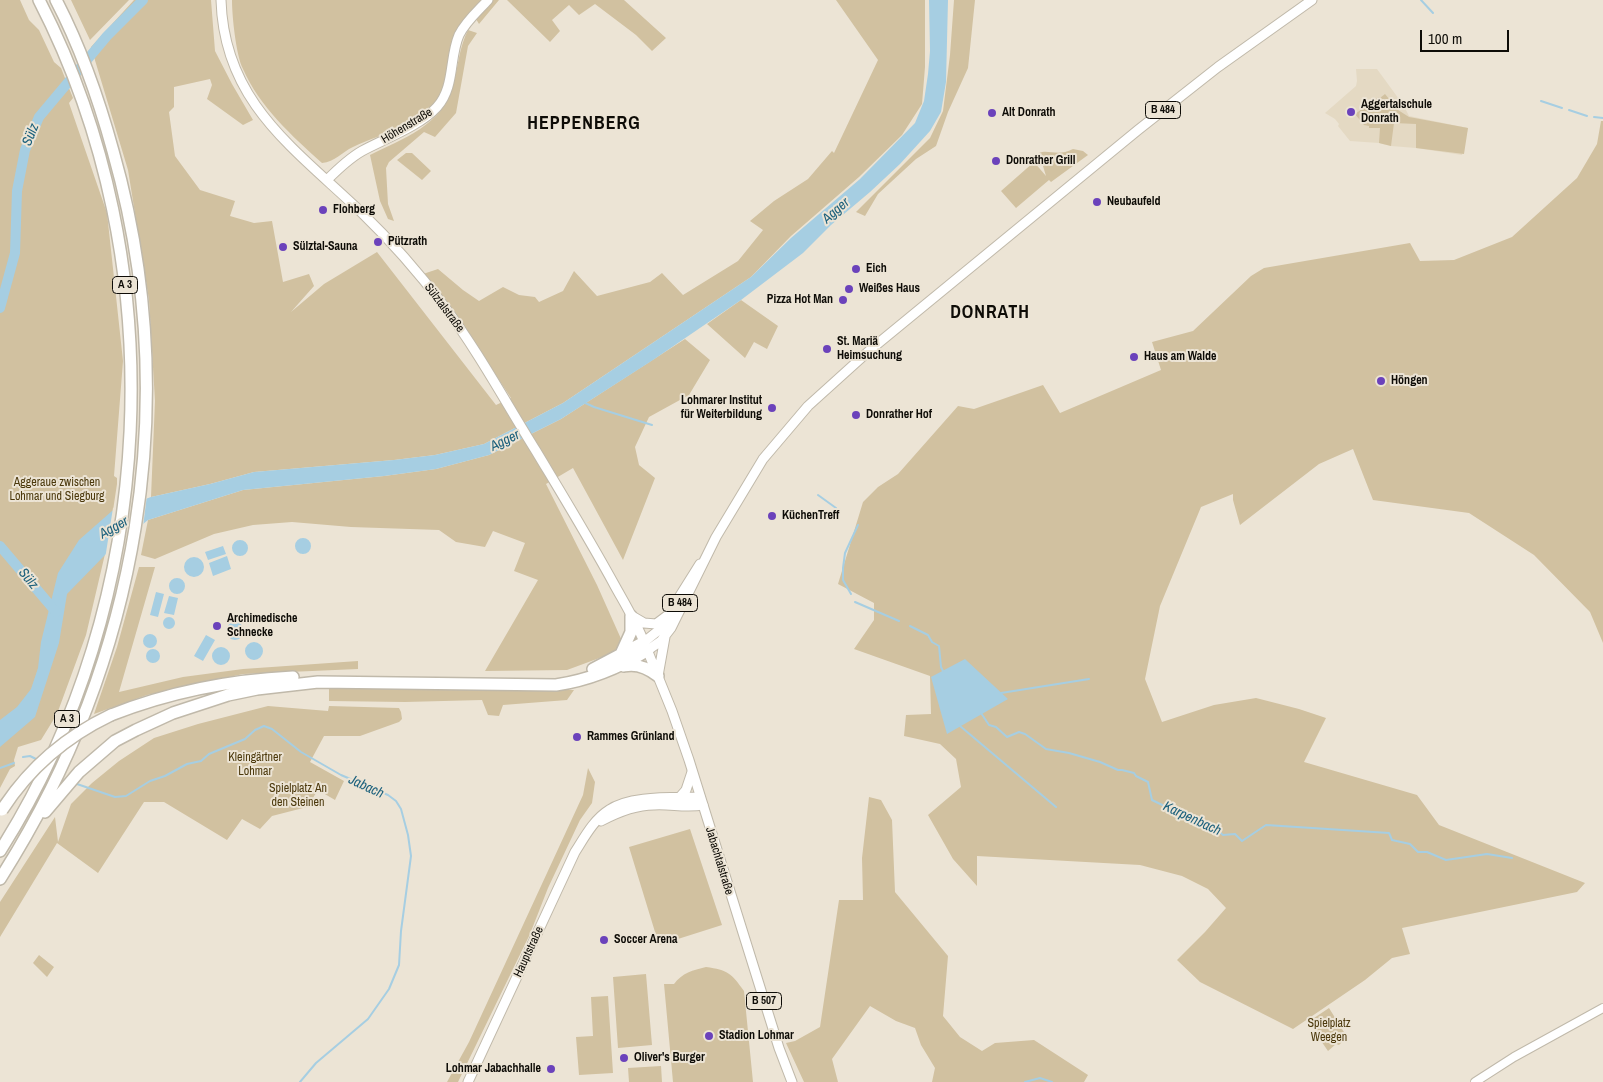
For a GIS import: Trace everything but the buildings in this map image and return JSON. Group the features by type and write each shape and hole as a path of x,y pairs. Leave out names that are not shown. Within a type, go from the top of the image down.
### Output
{"highway":[{"name":"A 3","path":"0,851 32,795 66,722 96,636 118,544 128,471 130,431 131,356 127,306 122,265 107,184 83,104 61,46 39,0"},
{"name":"A 3","path":"0,878 28,832 57,778 81,726 98,680 114,628 127,571 135,531 143,465 146,377 141,293 136,252 119,169 94,89 56,0"},
{"path":"620,661 632,632 632,616"},
{"path":"1,811 28,775 49,754 85,728 111,715 155,699 201,688 264,679 555,678 588,672 620,661 646,646"},
{"path":"620,661 640,666 658,676"},
{"path":"28,832 79,772 115,742 136,730 173,713 228,695 318,679"}],"main road":[{"name":"Sülztalstraße","path":"222,0 223,20 233,61 246,91 268,123 362,213 422,278 460,328 554,481 632,616 646,646"},
{"name":"Höhenstraße","path":"327,180 360,152 410,126 437,107 449,83 459,35 469,20 488,0"},
{"name":"B 484","path":"646,646 665,636 676,619 716,537 763,459 808,406 870,350 1138,130 1218,67 1312,0"},
{"name":"B 484","path":"646,646 677,608 713,545"},
{"path":"632,616 650,624 656,624 668,614 705,557"},
{"path":"658,676 665,636"},
{"name":"Jabachtalstraße","path":"646,646 692,772 779,1048 792,1082"},
{"path":"679,798 686,790 692,772"},
{"path":"679,798 701,801"},
{"name":"Hauptstraße","path":"468,1082 576,852 586,835 608,810 619,805 634,801 679,798"},
{"path":"594,825 626,809 654,805 689,807 701,801"}],"street":[{"path":"1475,1082 1494,1069 1603,1008"}],"shaded area":[{"path":"1356,69 1377,69 1409,116 1468,128 1462,155 1379,143 1350,141 1335,119 1325,113 1356,86"}],"green space":[{"name":"Aggeraue zwischen Lohmar und Siegburg","path":"0,0 20,0 29,20 39,30 54,62 61,68 73,98 69,103 107,213 123,361 114,476 117,478 117,484 109,537 86,635 57,714 41,740 18,747 14,760 15,766 10,769 0,788"},
{"path":"71,0 129,0 90,40"},
{"path":"134,0 211,0 215,51 253,120 243,125 207,99 212,85 210,79 174,87 174,107 169,112 175,156 200,190 235,201 230,216 254,223 272,221 283,282 309,274 314,286 291,312 324,284 377,252 496,405 511,398 453,311 423,274 438,269 479,301 503,287 519,295 535,297 539,302 563,291 574,271 597,296 650,282 662,273 683,295 738,261 763,230 750,221 774,201 808,179 832,151 834,153 878,60 836,0 925,0 925,67 922,104 902,135 859,177 791,236 751,277 563,403 484,444 435,455 394,460 254,472 151,497 155,401 149,300 128,170 91,47"},
{"path":"232,0 485,0 466,20 441,94 424,114 402,127 353,147 331,161 322,163 267,108 250,83 238,55"},
{"path":"491,0 499,0 479,24 476,19"},
{"path":"507,0 624,0 666,38 652,51 636,35 595,4 579,15 569,5 552,20 560,31 550,42"},
{"path":"954,0 975,0 968,68 948,112 936,146 916,159 878,194 865,216 856,212 930,138 943,111"},
{"path":"468,30 477,33 468,46 456,113 435,137 424,132 389,162 386,168 388,204 394,221 388,219 380,201 370,155 420,129 440,111 448,100 453,86"},
{"path":"1385,94 1398,110 1409,117 1468,128 1464,154 1416,148 1416,124 1394,123 1391,146 1379,143 1380,128 1369,128 1355,114"},
{"path":"1601,121 1603,121 1603,643 1590,612 1534,555 1469,513 1373,500 1353,449 1319,464 1240,525 1233,494 1201,507 1160,606 1145,679 1162,722 1214,705 1256,698 1326,718 1304,762 1417,795 1439,825 1585,883 1577,892 1402,928 1410,954 1392,958 1365,980 1293,1029 1200,982 1177,960 1226,908 1208,889 1182,876 1140,865 977,856 977,886 953,859 928,815 961,787 956,759 940,744 904,736 906,715 931,714 930,676 854,649 874,620 874,603 838,584 863,502 878,487 898,474 958,406 974,409 1043,385 1060,413 1161,370 1152,342 1193,331 1251,276 1264,268 1410,243 1420,261 1454,260 1512,237 1577,178 1597,144"},
{"path":"1073,149 1083,151 1088,155 1051,182 1049,180 1016,208 1001,191 1034,162 1046,176 1039,153 1058,153"},
{"path":"406,153 412,153 431,171 422,180 397,160"},
{"path":"741,300 778,326 767,349 754,342 745,358 707,324"},
{"path":"685,339 710,360 689,395 649,417 635,447 639,465 655,478 623,560 573,468 546,484 597,585 622,641 613,653 567,670 485,671 538,580 514,571 525,543 493,531 485,547 456,542 439,530 351,527 292,522 253,525 214,534 155,559 141,555 148,520 243,490 436,469 489,455 561,419"},
{"path":"139,567 155,567 119,692 183,677 243,669 358,661 358,669 243,674 147,695 94,714 117,647"},
{"path":"329,688 574,690 567,700 503,705 499,716 488,715 482,700 329,701"},
{"name":"Kleingärtner Lohmar","path":"268,706 328,711 329,706 399,708 402,719 399,722 360,736 324,736 310,762 344,781 335,800 318,790 307,807 272,816 260,829 242,819 227,840 164,802 144,802 98,873 57,843 0,937 0,902 55,817 58,842 71,804 92,783 119,761 154,738 198,724"},
{"path":"588,768 595,782 592,803 580,820 548,888 530,934 458,1082 447,1082 469,1042 583,795"},
{"path":"869,797 881,800 892,820 895,892 948,956 943,1016 960,1037 982,1051 995,1043 1034,1040 1088,1075 1084,1082 932,1082 935,1068 921,1045 915,1028 896,1021 870,1006 832,1059 838,1082 804,1082 786,1043 795,1041 820,1027 839,900 863,900 862,858"},
{"path":"690,829 722,925 659,945 629,847"},
{"path":"39,955 54,967 47,977 33,963"},
{"name":"Stadion Lohmar","path":"706,967 728,973 744,991 753,1082 673,1082 664,984 674,984 684,975"},
{"path":"646,974 652,1045 618,1048 613,977"},
{"path":"608,996 613,1073 579,1075 576,1037 593,1036 591,997"},
{"name":"Spielplatz Weegen","path":"1329,1008 1347,1037 1339,1045 1336,1044 1328,1051 1308,1022"},
{"path":"661,1066 662,1082 629,1082 628,1068"}],"water":[{"name":"Agger","path":"929,0 948,0 946,82 941,112 930,131 900,164 831,225 803,253 741,300 653,360 561,419 489,455 436,469 243,490 148,520 105,555 67,594 59,643 35,717 0,747 0,720 17,707 31,689 38,668 41,642 58,573 79,540 112,511 151,497 254,472 394,460 435,455 484,444 563,403 751,277 791,238 860,179 915,123 924,101 928,74 930,51"},
{"path":"300,538 306,538 311,543 309,552 300,554 295,549 295,543"},
{"path":"240,540 246,542 248,548 246,554 240,556 234,554 232,548 234,542"},
{"path":"223,546 226,554 208,560 205,552"},
{"path":"227,556 231,569 213,576 209,563"},
{"path":"190,557 198,557 204,563 204,571 198,577 190,577 184,571 184,563"},
{"path":"177,578 183,580 185,586 183,592 177,594 171,592 169,586 171,580"},
{"path":"156,592 164,594 158,617 150,615"},
{"path":"169,596 178,598 174,615 164,613"},
{"path":"167,617 171,617 175,623 171,629 167,629 163,625 163,621"},
{"path":"235,622 241,625 244,631 241,637 235,640 229,637 226,631 229,625"},
{"path":"147,634 153,634 157,641 153,648 147,648 143,644 143,638"},
{"path":"206,635 215,640 203,661 194,656"},
{"path":"254,642 260,645 263,651 260,657 254,660 248,657 245,651 248,645"},
{"path":"221,647 227,650 230,656 227,662 221,665 215,662 212,656 215,650"},
{"path":"153,649 158,651 160,656 158,661 153,663 148,661 146,656 148,651"},
{"path":"965,659 1008,699 947,734 931,677"}],"pier":[{"path":"147,495 143,527 105,559 113,508"}],"waterway":[{"name":"Sülz","path":"0,308 15,253 17,191 25,150 39,117 107,36 143,0"},
{"path":"1421,0 1433,13"},
{"path":"1541,101 1562,108"},
{"path":"1569,110 1587,116"},
{"path":"1594,117 1603,118"},
{"name":"Karpenbach","path":"583,402 652,425"},
{"name":"Karpenbach","path":"818,495 836,508"},
{"name":"Karpenbach","path":"851,594 843,580 843,568 845,553 858,525"},
{"name":"Sülz","path":"0,546 56,612"},
{"name":"Karpenbach","path":"855,602 899,621"},
{"name":"Karpenbach","path":"910,626 928,635 932,642 939,646 943,671"},
{"path":"1001,693 1089,679"},
{"name":"Karpenbach","path":"981,713 989,725 996,727 1007,737 1019,732 1025,734 1046,749 1069,753 1100,762 1118,770 1134,773 1148,782 1152,800 1185,816 1211,825 1223,835 1235,834 1242,841 1266,825 1389,833 1392,840 1410,844 1418,852 1427,852 1446,860 1487,854 1512,858"},
{"name":"Jabach","path":"77,784 115,797 126,796 150,781 165,776 187,764 201,761 209,754 245,739 255,730 264,726 272,729 301,752 341,775 388,795 396,801 401,809 411,856 401,931 399,965 389,989 368,1019 316,1063 300,1082"},
{"path":"960,726 1056,807"},
{"name":"Jabach","path":"23,757 30,756 36,759"},
{"name":"Jabach","path":"0,768 14,763"},
{"path":"1025,1082 1040,1078 1052,1082"}],"place":[{"name":"Aggertalschule Donrath","path":"1351,112"},
{"name":"Alt Donrath","path":"992,113"},
{"name":"Donrather Grill","path":"996,161"},
{"name":"Neubaufeld","path":"1097,202"},
{"name":"Flohberg","path":"323,210"},
{"name":"Pützrath","path":"378,242"},
{"name":"Sülztal-Sauna","path":"283,247"},
{"name":"Eich","path":"856,269"},
{"name":"Weißes Haus","path":"849,289"},
{"name":"Pizza Hot Man","path":"843,300"},
{"name":"St. Mariä Heimsuchung","path":"827,349"},
{"name":"Haus am Walde","path":"1134,357"},
{"name":"Höngen","path":"1381,381"},
{"name":"Lohmarer Institut für Weiterbildung","path":"772,408"},
{"name":"Donrather Hof","path":"856,415"},
{"name":"KüchenTreff","path":"772,516"},
{"name":"Archimedische Schnecke","path":"217,626"},
{"name":"Rammes Grünland","path":"577,737"},
{"name":"Soccer Arena","path":"604,940"},
{"name":"Stadion Lohmar","path":"709,1036"},
{"name":"Oliver's Burger","path":"624,1058"},
{"name":"Lohmar Jabachhalle","path":"551,1069"}],"district":[{"name":"HEPPENBERG","path":"584,124"},
{"name":"DONRATH","path":"990,313"}],"park label":[{"name":"Spielplatz An den Steinen","path":"298,796"}]}
